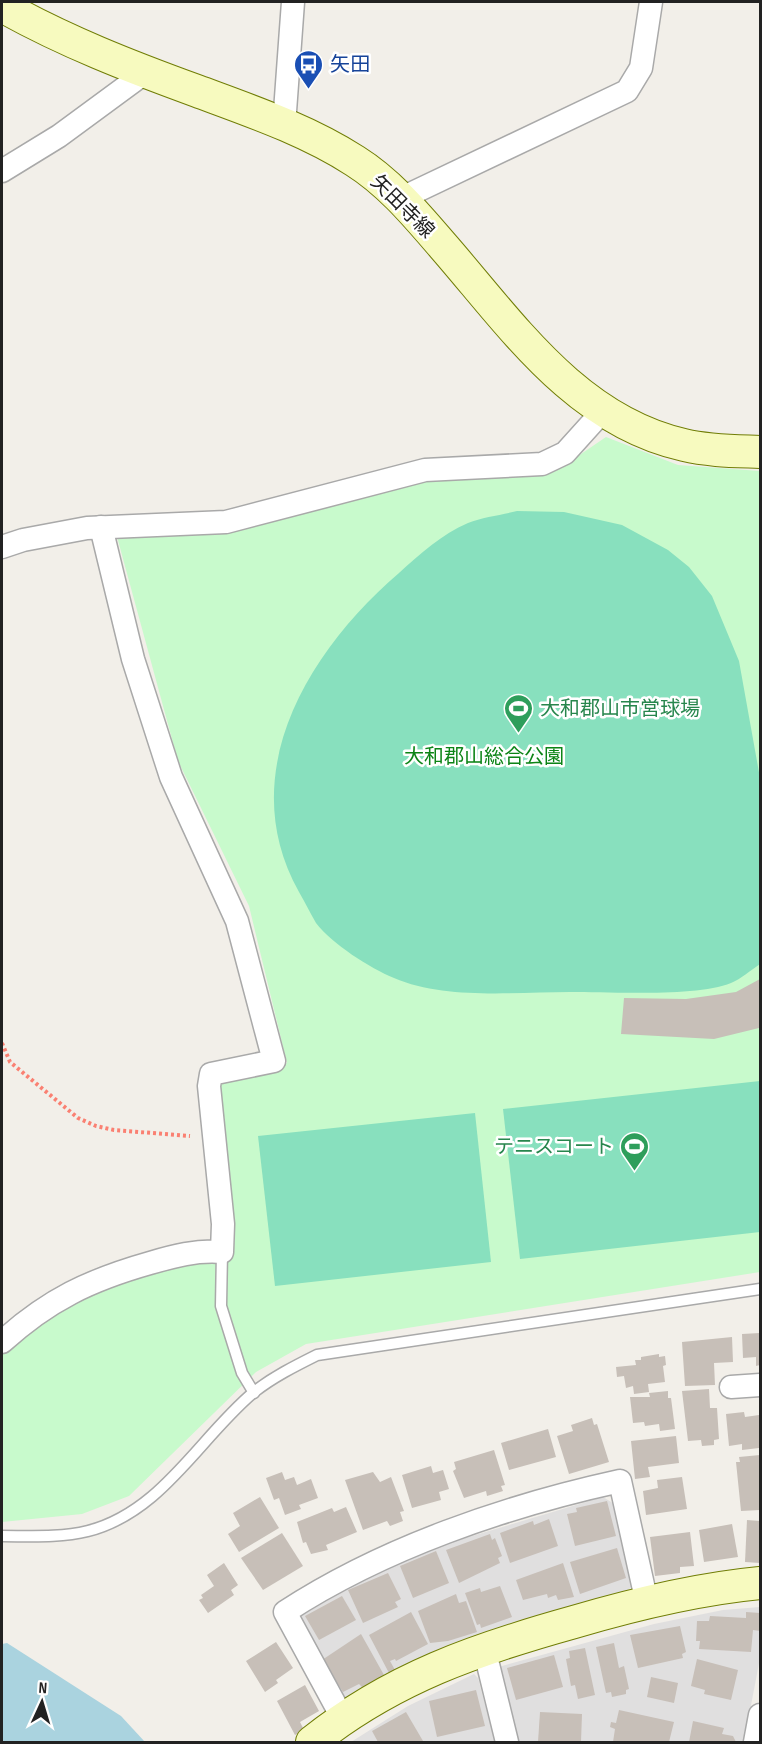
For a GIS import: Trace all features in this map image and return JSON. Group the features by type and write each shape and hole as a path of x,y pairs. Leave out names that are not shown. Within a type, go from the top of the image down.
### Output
{"main road":[{"name":"矢田寺線","path":"2,6 41,28 146,72 284,125 358,162 402,198 531,347 573,389 602,412 650,435 683,445 760,452"},
{"path":"312,1743 344,1719 405,1681 484,1648 647,1603 713,1588 760,1583"}],"street":[{"path":"284,125 293,2"},
{"path":"402,198 627,91 641,68 651,2"},
{"path":"2,171 60,136 146,72"},
{"path":"2,547 23,540 101,527 226,522 425,470 542,464 565,453 602,412"},
{"path":"2,1342 36,1312 102,1277 180,1254 222,1252 223,1224 209,1086 211,1074 274,1061 237,921 171,777 136,670 101,527"},
{"path":"731,1387 760,1385"},
{"path":"344,1719 285,1612 322,1588 400,1551 538,1503 620,1481 647,1603"},
{"path":"484,1648 507,1743"},
{"path":"754,1743 760,1715"}],"lane":[{"path":"222,1252 221,1306 242,1373 254,1393"},
{"path":"2,1536 47,1536 88,1531 122,1518 162,1487 254,1393 286,1370 317,1355 760,1289"}],"path":[{"path":"2,1043 10,1062 69,1111 96,1126 214,1138"}],"shaded area":[{"path":"603,1497 616,1505 631,1587 623,1596 474,1637 401,1670 346,1702 298,1618 377,1571 452,1542"},
{"path":"760,1607 760,1658 744,1742 517,1742 498,1669 502,1666 654,1624 723,1610"},
{"path":"474,1674 478,1678 495,1742 351,1742 408,1706"}],"green space":[{"name":"大和郡山総合公園","path":"606,437 678,465 760,471 760,1272 306,1344 256,1372 129,1496 82,1514 2,1522 2,1348 101,1283 232,1247 219,1080 287,1063 249,906 178,761 116,533 210,534 422,482 556,471"},
{"name":"大和郡山市営球場","path":"517,511 564,512 622,525 668,550 689,567 712,596 739,661 760,778 760,964 731,983 697,990 652,993 480,993 414,985 374,968 352,955 332,939 316,923 299,892 281,848 274,803 278,760 290,718 310,677 336,639 366,604 423,552 449,533 468,523"},
{"name":"テニスコート","path":"760,1081 760,1232 520,1259 503,1109"},
{"name":"テニスコート","path":"475,1113 491,1262 275,1286 258,1136"}],"water":[{"path":"7,1643 121,1716 145,1742 2,1742 2,1644"}],"building":[{"path":"760,979 759,1028 714,1039 621,1034 624,998 686,999 736,992"},
{"path":"760,1333 760,1365 756,1366 756,1357 743,1358 742,1334"},
{"path":"732,1337 733,1362 714,1363 715,1385 685,1386 682,1342"},
{"path":"659,1354 659,1357 665,1356 666,1365 663,1366 665,1382 648,1384 649,1392 634,1394 633,1386 626,1388 624,1376 617,1377 616,1367 636,1365 635,1360 641,1360 641,1357"},
{"path":"709,1389 710,1408 717,1408 719,1439 714,1440 714,1445 702,1446 701,1440 688,1441 682,1391"},
{"path":"668,1391 675,1429 660,1431 659,1424 645,1426 644,1422 633,1423 630,1397 650,1397 649,1393"},
{"path":"744,1412 745,1417 759,1415 759,1448 742,1450 742,1444 729,1446 726,1414"},
{"path":"592,1418 594,1425 597,1424 609,1462 569,1474 557,1436 573,1431 571,1425"},
{"path":"548,1429 556,1457 509,1470 501,1443"},
{"path":"676,1436 679,1463 648,1467 650,1477 635,1479 631,1441"},
{"path":"494,1450 505,1485 501,1486 503,1491 487,1496 486,1491 464,1498 453,1471 456,1469 454,1462"},
{"path":"760,1455 760,1510 741,1511 736,1462 740,1462 739,1457"},
{"path":"431,1466 433,1473 443,1470 449,1489 439,1492 441,1500 412,1508 402,1475"},
{"path":"282,1472 285,1480 294,1477 297,1485 311,1479 318,1498 299,1505 301,1509 285,1515 279,1498 274,1500 266,1478"},
{"path":"373,1472 380,1482 391,1477 404,1511 400,1512 403,1521 390,1526 387,1521 363,1530 345,1480"},
{"path":"682,1477 687,1509 646,1515 643,1491 658,1488 657,1480"},
{"path":"260,1497 279,1528 239,1552 228,1534 240,1526 233,1513"},
{"path":"607,1501 616,1536 575,1546 567,1514 577,1512 576,1508"},
{"path":"346,1507 357,1532 326,1545 328,1550 311,1554 306,1542 303,1543 297,1522 332,1508 334,1512"},
{"path":"549,1519 558,1546 510,1563 500,1533 533,1521 534,1525"},
{"path":"747,1520 760,1521 760,1563 745,1562"},
{"path":"732,1524 738,1557 704,1562 699,1530"},
{"path":"690,1532 694,1566 680,1567 680,1573 655,1576 650,1537"},
{"path":"282,1533 303,1566 263,1590 241,1558"},
{"path":"490,1534 492,1540 495,1538 502,1556 498,1558 500,1563 459,1583 446,1550"},
{"path":"617,1548 626,1578 580,1594 570,1562"},
{"path":"436,1551 449,1583 413,1598 400,1566"},
{"path":"224,1563 238,1585 231,1590 234,1595 208,1613 199,1600 203,1598 201,1595 214,1586 207,1575"},
{"path":"563,1563 574,1597 558,1600 556,1595 548,1598 547,1594 523,1600 516,1580"},
{"path":"388,1573 401,1599 395,1602 398,1607 363,1623 348,1590"},
{"path":"500,1586 512,1617 481,1628 480,1624 477,1625 465,1593 480,1588 481,1592"},
{"path":"456,1594 459,1603 466,1601 477,1632 448,1641 430,1643 418,1611"},
{"path":"342,1596 356,1620 319,1640 305,1616"},
{"path":"411,1612 428,1644 396,1661 395,1659 390,1661 395,1670 389,1673 369,1635"},
{"path":"746,1612 760,1613 760,1631 753,1630 751,1652 699,1649 700,1641 696,1641 697,1621 709,1621 710,1616 746,1618"},
{"path":"680,1626 686,1652 682,1654 683,1658 638,1668 630,1635"},
{"path":"361,1634 384,1675 369,1685 362,1687 359,1684 343,1692 322,1660"},
{"path":"276,1642 293,1668 276,1680 278,1683 265,1692 246,1661"},
{"path":"614,1643 619,1668 624,1666 629,1689 626,1690 626,1694 612,1697 611,1692 606,1693 596,1647"},
{"path":"585,1648 595,1695 578,1699 575,1685 571,1686 566,1659 570,1658 569,1651"},
{"path":"554,1655 563,1687 516,1700 507,1668"},
{"path":"697,1659 738,1670 731,1700 704,1694 705,1690 691,1686"},
{"path":"651,1677 678,1683 674,1703 647,1697"},
{"path":"305,1685 319,1711 300,1722 304,1730 295,1735 277,1701"},
{"path":"476,1690 485,1726 437,1737 429,1701"},
{"path":"619,1710 674,1722 669,1742 613,1742 615,1729 610,1727 611,1722 616,1723"},
{"path":"406,1712 423,1741 378,1742 372,1731"},
{"path":"540,1712 582,1714 581,1742 538,1742"},
{"path":"693,1721 724,1728 722,1734 733,1736 736,1742 689,1742"}],"place":[{"name":"矢田","path":"309,90"},
{"name":"大和郡山市営球場","path":"519,734"},
{"name":"テニスコート","path":"635,1172"}]}
